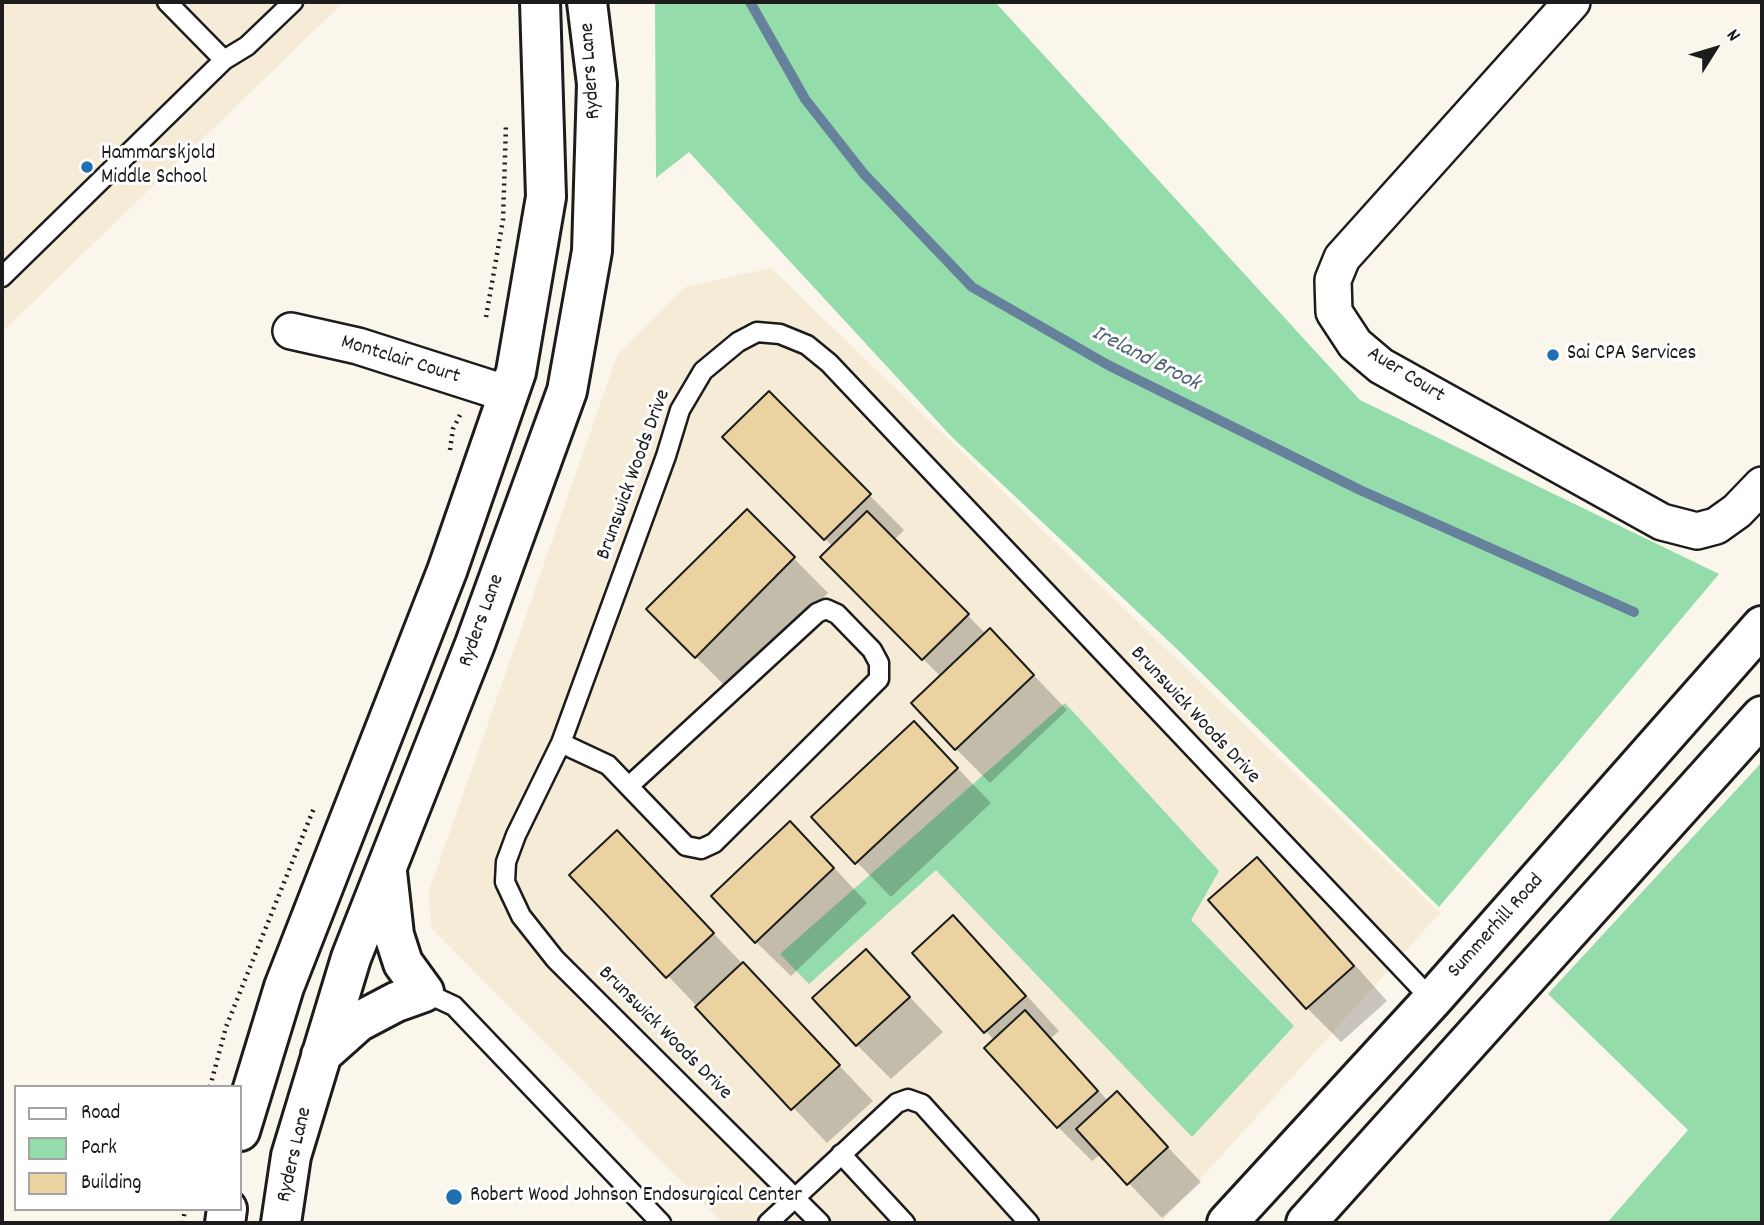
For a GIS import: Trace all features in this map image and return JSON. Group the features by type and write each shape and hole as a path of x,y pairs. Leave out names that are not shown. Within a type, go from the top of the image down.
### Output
{"main road":[{"path":"242,1124 284,987 447,571 516,372 546,197 540,2"},
{"name":"Ryders Lane","path":"281,1223 291,1156 351,958 475,644 567,391 592,251 597,84 587,2"},
{"name":"Summerhill Road","path":"1227,1223 1432,1000 1762,626"},
{"path":"1306,1223 1762,716"},
{"path":"321,1055 358,1023 396,1002 424,992 403,963 394,935 387,869"}],"street":[{"name":"Auer Court","path":"1572,2 1342,258 1333,280 1334,312 1354,344 1381,366 1662,522 1697,531 1716,526 1737,511 1762,485"},
{"name":"Montclair Court","path":"291,331 358,346 508,394"}],"lane":[{"path":"167,2 225,60"},
{"path":"2,277 225,60 247,46 293,2"},
{"name":"Brunswick Woods Drive","path":"820,1223 555,959 534,934 511,898 505,883 506,862 516,835 561,743 666,456 680,410 703,371 738,342 757,332 780,334 807,345 829,363 1432,1000"},
{"path":"561,743 608,765 686,846 701,849 714,843 880,679 880,663 872,650 837,614 826,608 817,612 629,786"},
{"path":"424,992 454,1006 661,1223"},
{"path":"768,1223 897,1104 908,1099 922,1104 1028,1223"},
{"path":"841,1154 905,1223"}],"path":[{"path":"486,317 503,220 506,123"}],"shaded area":[{"name":"Hammarskjold Middle School","path":"2,2 344,2 2,332"},
{"path":"771,268 1440,913 1161,1223 723,1223 432,929 428,894 617,356 685,287"}],"green space":[{"path":"655,2 995,2 1360,400 1719,574 1439,907 1179,651 951,436 689,152 656,178"},
{"path":"1065,703 1219,871 1191,920 1294,1026 1192,1137 936,870 809,984 780,954"},
{"path":"1762,762 1762,1223 1607,1223 1688,1130 1548,994"}],"building":[{"path":"769,391 871,494 824,540 722,437"},
{"path":"747,509 795,557 695,658 646,609"},
{"path":"867,511 969,614 922,660 820,557"},
{"path":"990,628 1034,675 955,750 911,703"},
{"path":"914,721 958,768 855,864 811,817"},
{"path":"790,821 834,868 755,943 711,896"},
{"path":"617,830 714,933 666,978 569,875"},
{"path":"1257,857 1354,966 1306,1009 1208,900"},
{"path":"953,915 1026,996 984,1033 912,953"},
{"path":"866,949 910,997 856,1046 812,998"},
{"path":"743,962 840,1065 791,1110 695,1007"},
{"path":"1025,1010 1098,1091 1057,1128 984,1048"},
{"path":"1117,1091 1168,1147 1127,1185 1076,1129"}],"waterway":[{"name":"Ireland Brook","path":"750,2 805,99 864,174 972,287 1108,365 1360,490 1634,612"}],"place":[{"name":"Hammarskjold Middle School","path":"87,167"},
{"name":"Sai CPA Services","path":"1553,355"},
{"name":"Robert Wood Johnson Endosurgical Center","path":"454,1197"}]}
